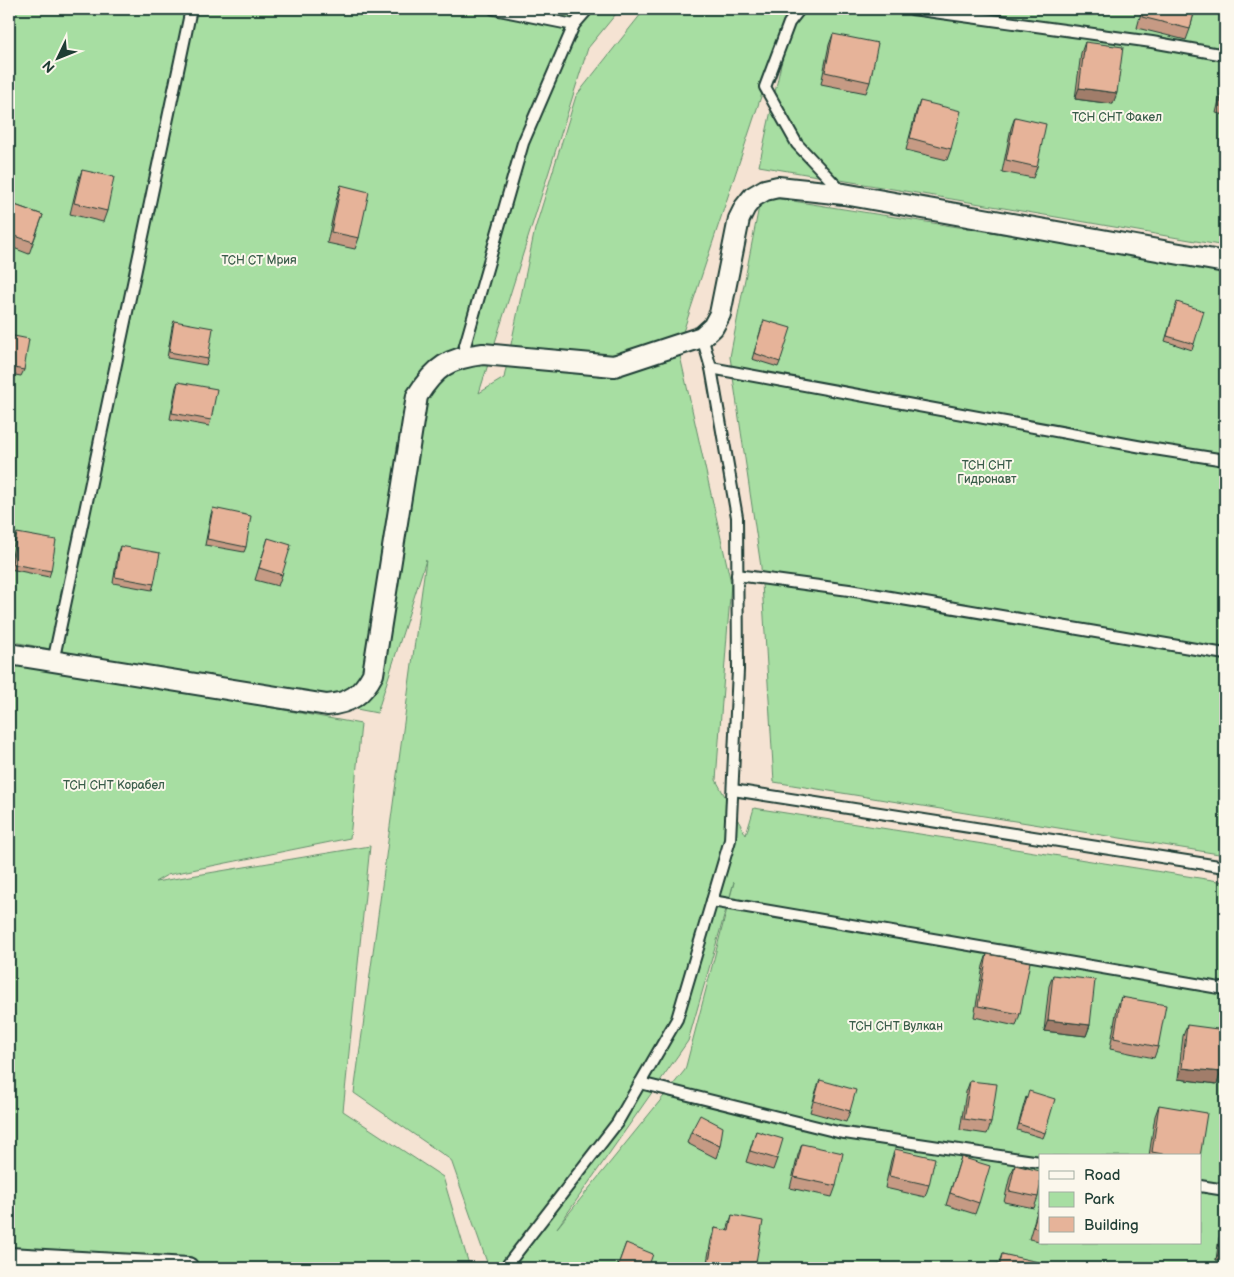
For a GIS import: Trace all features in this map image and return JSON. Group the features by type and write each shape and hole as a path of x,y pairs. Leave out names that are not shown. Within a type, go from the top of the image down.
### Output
{"street":[{"path":"9,654 327,704 342,704 355,698 366,687 373,674 417,396 433,374 443,365 462,356 483,354 614,366 702,337 713,327 720,314 739,218 745,206 753,197 765,190 778,187 844,194 1225,262"},
{"path":"9,1258 188,1268"}],"lane":[{"path":"52,662 191,9"},
{"path":"494,9 574,25"},
{"path":"462,356 523,143 574,25 588,9"},
{"path":"800,9 789,23 765,87 797,144 844,194"},
{"path":"912,9 1152,42 1225,56"},
{"path":"505,1268 617,1123 677,1018 730,840 738,670 737,517 712,368 702,337"},
{"path":"712,368 1148,448 1225,460"},
{"path":"737,576 849,590 1225,654"},
{"path":"733,790 1225,867"},
{"path":"712,901 1225,989"},
{"path":"640,1083 838,1132 1039,1162"},
{"path":"1202,1186 1225,1190"}],"green space":[{"path":"9,9 620,9 588,48 479,393 504,378 535,229 576,96 645,9 790,9 678,347 731,583 716,780 746,835 754,808 1225,882 1225,1268 489,1268 451,1160 354,1093 426,560 377,713 9,641","holes":["734,882 685,1070 557,1228 688,1041"]},
{"name":"ТСН СНТ Факел","path":"793,9 1225,9 1225,246 759,166"},
{"name":"ТСН СНТ Гидронавт","path":"761,196 1225,269 1225,855 774,782 761,567 730,357"},
{"name":"ТСН СНТ Корабел","path":"9,660 361,724 350,838 167,875 155,882 370,846 343,1111 443,1177 470,1268 252,1268 9,1257"}],"building":[{"path":"1144,9 1195,9 1190,29 1142,17"},
{"path":"833,34 878,43 870,82 825,72"},
{"path":"1085,42 1123,47 1117,93 1079,88"},
{"path":"1225,79 1225,103 1220,102"},
{"path":"920,101 961,111 951,149 910,138"},
{"path":"1015,117 1046,124 1037,167 1006,160"},
{"path":"82,170 114,177 107,211 74,203"},
{"path":"341,185 369,192 359,238 331,232"},
{"path":"9,203 43,215 33,242 15,236 9,253"},
{"path":"1177,302 1204,311 1194,344 1167,336"},
{"path":"764,320 791,328 780,362 754,353"},
{"path":"174,321 213,328 208,359 169,352"},
{"path":"9,335 29,339 24,370 9,367"},
{"path":"178,382 217,389 211,420 172,413"},
{"path":"213,508 251,516 246,547 207,539"},
{"path":"17,533 56,540 51,571 12,564"},
{"path":"268,538 291,545 282,575 259,568"},
{"path":"120,546 160,553 154,584 115,577"},
{"path":"987,954 1030,962 1020,1014 978,1006"},
{"path":"1053,975 1095,980 1090,1025 1048,1020"},
{"path":"1121,997 1166,1005 1158,1047 1114,1038"},
{"path":"1187,1025 1225,1030 1221,1072 1182,1068"},
{"path":"820,1080 856,1090 850,1111 814,1101"},
{"path":"970,1081 997,1084 991,1123 964,1119"},
{"path":"1029,1091 1055,1099 1045,1133 1019,1124"},
{"path":"1159,1105 1207,1113 1200,1154 1162,1154 1152,1152"},
{"path":"700,1115 723,1127 720,1146 691,1132"},
{"path":"756,1131 783,1139 777,1159 750,1151"},
{"path":"802,1144 843,1153 836,1186 794,1177"},
{"path":"895,1149 935,1158 929,1185 889,1176"},
{"path":"961,1157 990,1166 979,1203 950,1193"},
{"path":"1015,1165 1039,1171 1038,1197 1009,1191"},
{"path":"1039,1207 1039,1229 1033,1227"},
{"path":"732,1215 763,1221 755,1268 709,1262 715,1228 729,1231"},
{"path":"1223,1227 1225,1227 1225,1249 1220,1248"},
{"path":"626,1243 653,1254 648,1268 625,1268 618,1265"},
{"path":"1002,1254 1052,1265 1052,1268 999,1268"}],"park label":[{"name":"ТСН СТ Мрия","path":"259,260"},
{"name":"ТСН СНТ Вулкан","path":"896,1026"}]}
